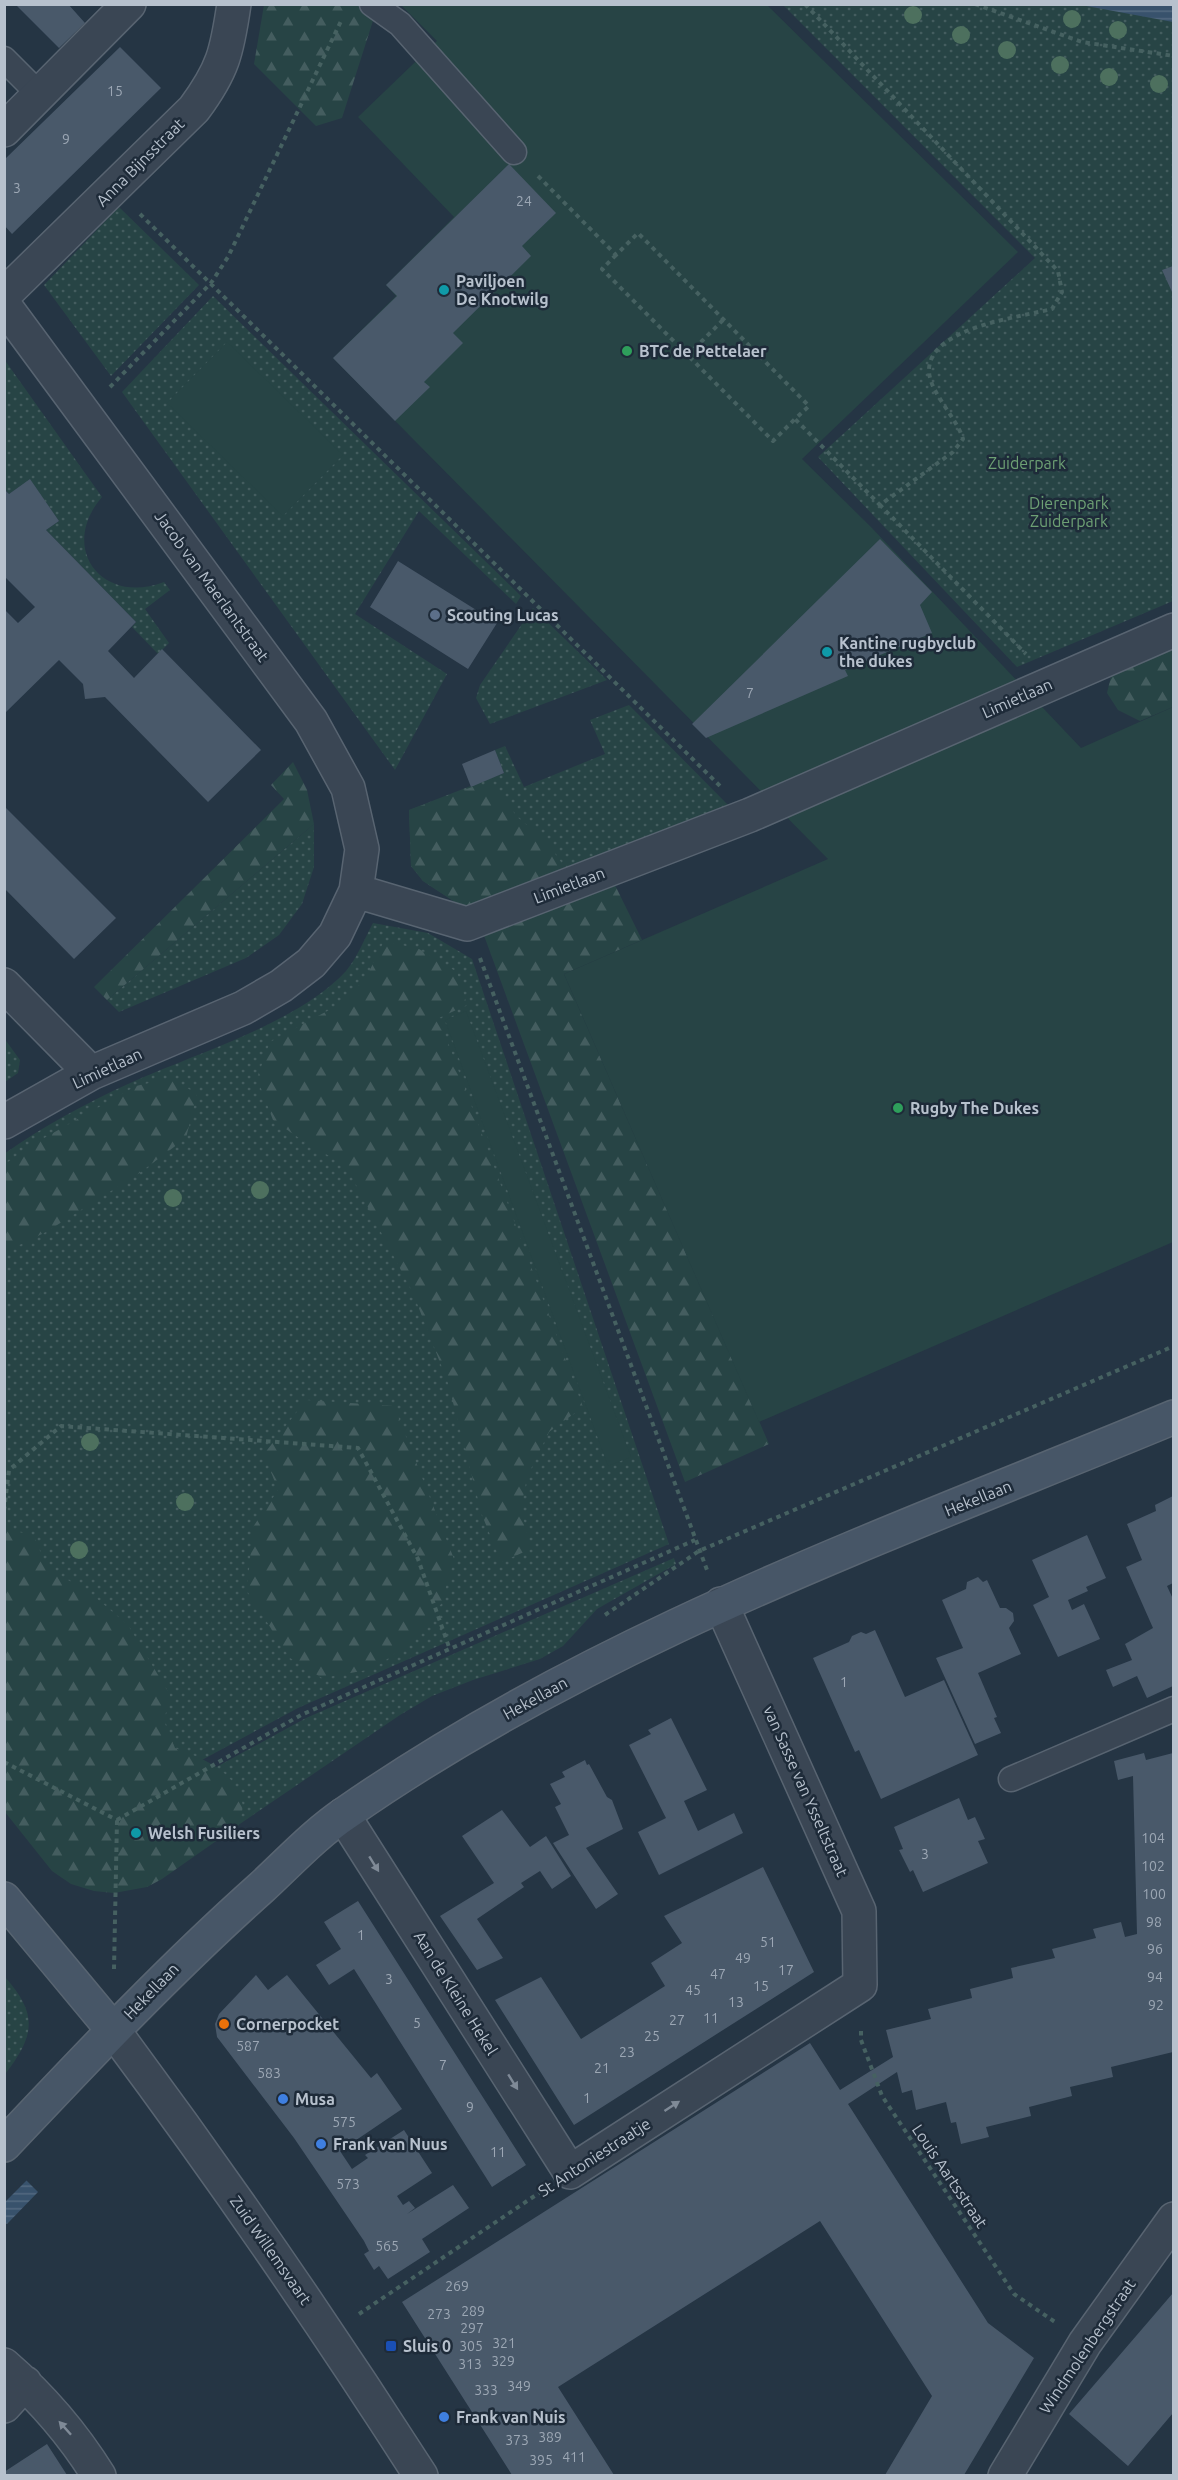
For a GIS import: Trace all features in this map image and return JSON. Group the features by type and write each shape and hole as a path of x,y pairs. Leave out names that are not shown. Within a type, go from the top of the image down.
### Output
{"main road":[{"name":"Hekellaan","path":"4,2145 189,1952 343,1815 441,1751 543,1692 721,1604 1173,1417"},
{"path":"4,1899 113,2030"}],"street":[{"path":"4,130 129,4"},
{"name":"Anna Bijnsstraat","path":"4,295 194,109 214,82 227,49 234,4"},
{"name":"Jacob van Maerlantstraat","path":"4,305 311,721 348,788 362,849 356,891"},
{"name":"Limietlaan","path":"467,924 750,815 1173,630"},
{"path":"356,891 467,924"},
{"name":"Limietlaan","path":"4,1122 91,1073 243,1008 281,986 311,963 335,936 356,891"},
{"path":"4,985 91,1073"},
{"name":"van Sasse van Ysseltstraat","path":"721,1604 859,1911 860,1985"},
{"name":"Aan de Kleine Hekel","path":"343,1815 570,2172"},
{"name":"St Antoniestraatje","path":"570,2172 860,1985"},
{"name":"Zuid Willemsvaart","path":"113,2030 180,2120 330,2334 421,2475"},
{"name":"Windmolenbergstraat","path":"1005,2475 1085,2343 1173,2220"},
{"path":"11,2385 78,2442 99,2475"}],"lane":[{"path":"372,4 400,24 514,152"},
{"path":"4,59 40,95"},
{"path":"1011,1779 1173,1709"}],"path":[{"path":"805,4 1058,271 1062,292 1052,309 961,332 945,341 935,352 929,369 937,394 958,423 963,439 953,452 880,505"},
{"path":"975,4 1082,42 1173,56"},
{"path":"81,407 115,384 211,284 228,257 345,14"},
{"path":"514,152 616,255"},
{"path":"113,188 750,815"},
{"path":"638,233 723,320 809,406 774,441 602,269 638,233"},
{"path":"688,355 723,320"},
{"path":"795,419 1054,682"},
{"path":"467,924 699,1551"},
{"path":"599,1619 699,1551 1173,1346"},
{"path":"4,1511 9,1470 62,1426 358,1449 418,1559 449,1647"},
{"path":"117,1820 301,1714 695,1540"},
{"path":"4,1762 117,1820"},
{"path":"114,1972 117,1820"},
{"name":"Louis Aartsstraat","path":"860,1985 861,2040 882,2096 1014,2294 1085,2343"},
{"name":"St Antoniestraatje","path":"330,2334 570,2172"}],"green space":[{"path":"264,5 378,5 342,118 316,126 254,64"},
{"path":"401,5 767,5 1018,252 802,459 871,527 1081,748 1173,707 1173,1242 759,1422 564,974 828,859 333,358 396,296 386,285 454,217 358,117 437,41"},
{"name":"Zuiderpark","path":"783,5 1173,5 1173,601 1017,667 818,457 1035,258"},
{"path":"119,207 199,285 111,376 44,285"},
{"path":"213,296 521,596 516,604 419,511 355,614 447,674 395,770 122,392"},
{"path":"227,342 343,455 283,516 167,403"},
{"path":"4,359 102,497 89,516 84,535 86,553 93,568 106,579 122,586 142,587 164,582 170,590 145,609 169,643 158,654 132,627 136,622 46,530 59,521 30,480 9,494 5,489"},
{"path":"533,608 607,680 490,724 476,698 480,685"},
{"path":"1173,640 1173,707 1140,721 1118,710 1107,693 1113,668"},
{"path":"629,705 731,808 467,910 423,881 411,866 409,810 504,773 495,750 505,746 524,787 605,754 590,720"},
{"path":"293,762 307,790 314,824 107,1000 94,987 284,799 271,785"},
{"path":"472,787 490,787 506,799 516,816 546,841 561,862 552,877 467,910 423,881 411,866 409,810"},
{"path":"314,824 314,867 302,904 279,935 246,958 119,1012 107,1000"},
{"path":"611,877 642,940 564,974 769,1444 685,1482 482,930"},
{"path":"373,923 428,933 472,959 669,1544 298,1708 202,1760 5,1752 4,1154 49,1125 96,1099 243,1036 300,1007 325,990 346,971"},
{"path":"384,941 419,949 457,972 467,1005 439,1018 583,1407 549,1432 527,1477 521,1509 531,1549 501,1562 482,1515 448,1383 413,1293 345,1164 312,1147 273,1120 257,1078 270,1042 342,1003 366,978"},
{"path":"466,1011 631,1457 608,1466 445,1020"},
{"path":"4,1038 20,1060 18,1073 5,1082"},
{"path":"171,1078 197,1094 186,1138 138,1174 46,1232 5,1252 5,1164 30,1146 136,1086"},
{"path":"306,1400 394,1406 454,1559 441,1604 416,1639 373,1669 322,1678 290,1658 247,1591 253,1527 278,1490 264,1454"},
{"path":"5,1528 34,1536 47,1568 89,1592 128,1625 170,1695 164,1721 175,1748 206,1761 225,1773 238,1791 242,1804 239,1825 147,1887 114,1893 94,1891 71,1884 52,1871 5,1812"},
{"path":"674,1558 676,1564 597,1609 563,1646 540,1659 473,1680 432,1696 400,1715 147,1887 209,1771 306,1718"},
{"path":"5,1977 23,2002 29,2025 23,2047 6,2073"}],"water":[{"path":"1081,5 1173,5 1173,22"},
{"path":"4,2158 38,2192 7,2224 4,2222"}],"pier":[{"path":"4,2155 29,2178 5,2202"}],"building":[{"path":"18,4 68,4 85,23 59,48 17,6"},
{"path":"120,47 161,88 12,234 4,225 4,160"},
{"name":"Paviljoen De Knotwilg","path":"509,164 556,213 522,246 531,256 453,333 463,343 424,382 430,387 395,421 333,358 397,296 386,285"},
{"path":"1173,266 1173,291 1172,292 1162,270"},
{"path":"30,479 59,521 46,530 136,622 108,651 134,678 162,649 261,750 208,802 105,697 85,699 83,684 59,660 4,714 4,609 18,623 35,607 4,576 4,489 9,494"},
{"name":"Kantine rugbyclub the dukes","path":"880,539 932,592 920,605 932,633 845,670 848,676 706,738 692,724"},
{"path":"398,561 497,623 468,669 370,607"},
{"path":"495,750 504,773 471,787 462,764"},
{"path":"4,806 116,918 74,959 4,888"},
{"path":"1173,1496 1173,1583 1167,1586 1173,1599 1173,1686 1147,1698 1137,1676 1113,1687 1106,1670 1132,1660 1125,1644 1153,1628 1126,1567 1142,1560 1127,1524 1156,1511 1155,1505"},
{"path":"1087,1535 1106,1578 1086,1587 1088,1591 1068,1600 1072,1610 1084,1604 1100,1639 1058,1657 1033,1605 1049,1597 1032,1560"},
{"path":"978,1577 983,1582 987,1580 1000,1608 1006,1608 1013,1613 1014,1621 1009,1628 1021,1654 978,1673 997,1717 994,1718 1001,1733 975,1744 936,1658 963,1648 942,1600 966,1589 967,1582"},
{"path":"875,1630 905,1697 944,1680 978,1755 881,1799 859,1750 855,1752 813,1658 849,1642 852,1636"},
{"path":"671,1718 707,1790 684,1801 698,1831 734,1813 743,1833 659,1875 638,1832 666,1818 629,1745 651,1734 648,1730"},
{"path":"1144,1753 1146,1760 1173,1753 1173,2052 1111,2067 1113,2077 1070,2087 1072,2096 1029,2107 1031,2116 986,2127 989,2137 961,2144 956,2122 951,2123 946,2102 916,2110 912,2090 902,2093 897,2072 848,2104 988,2323 1034,2358 964,2475 885,2475 932,2396 820,2221 558,2387 614,2475 512,2475 402,2302 810,2043 840,2090 893,2057 886,2030 931,2019 928,2009 972,1998 970,1989 1013,1978 1011,1968 1055,1958 1052,1949 1096,1938 1093,1929 1121,1922 1125,1937 1137,1934 1133,1776 1118,1780 1114,1761"},
{"path":"585,1760 607,1797 612,1800 623,1829 586,1848 618,1894 596,1909 553,1843 569,1835 555,1807 561,1804 550,1784 565,1777 562,1772"},
{"path":"959,1798 968,1820 975,1817 985,1839 978,1841 988,1863 923,1892 913,1870 910,1872 899,1850 903,1849 894,1827"},
{"path":"502,1810 530,1847 546,1836 571,1876 552,1889 540,1871 521,1883 524,1887 477,1919 503,1958 477,1970 440,1916 494,1883 462,1836"},
{"path":"763,1867 814,1972 574,2125 495,2000 541,1977 581,2039 665,1986 651,1963 682,1943 664,1916"},
{"path":"358,1901 526,2165 492,2187 354,1969 329,1985 316,1965 341,1949 324,1922"},
{"path":"256,1975 268,1990 287,1975 371,2078 377,2073 402,2109 340,2151 352,2169 368,2158 365,2155 404,2130 432,2173 397,2196 403,2205 409,2201 415,2208 407,2214 453,2185 469,2208 422,2239 430,2252 388,2279 379,2266 374,2270 364,2254 369,2251 364,2241 294,2138 217,2037 215,2024 219,2014"},
{"path":"1173,2293 1173,2413 1128,2466 1069,2414"},
{"path":"47,2444 67,2475 4,2475 4,2472"}],"place":[{"name":"Paviljoen De Knotwilg","path":"444,290"},
{"name":"BTC de Pettelaer","path":"627,351"},
{"name":"Scouting Lucas","path":"435,615"},
{"name":"Kantine rugbyclub the dukes","path":"827,652"},
{"name":"Rugby The Dukes","path":"898,1108"},
{"name":"Welsh Fusiliers","path":"136,1833"},
{"name":"Cornerpocket","path":"224,2024"},
{"name":"Musa","path":"283,2099"},
{"name":"Frank van Nuus","path":"321,2144"},
{"name":"Sluis 0","path":"391,2346"},
{"name":"Frank van Nuis","path":"444,2417"}],"park label":[{"name":"Dierenpark Zuiderpark","path":"1069,512"}]}
